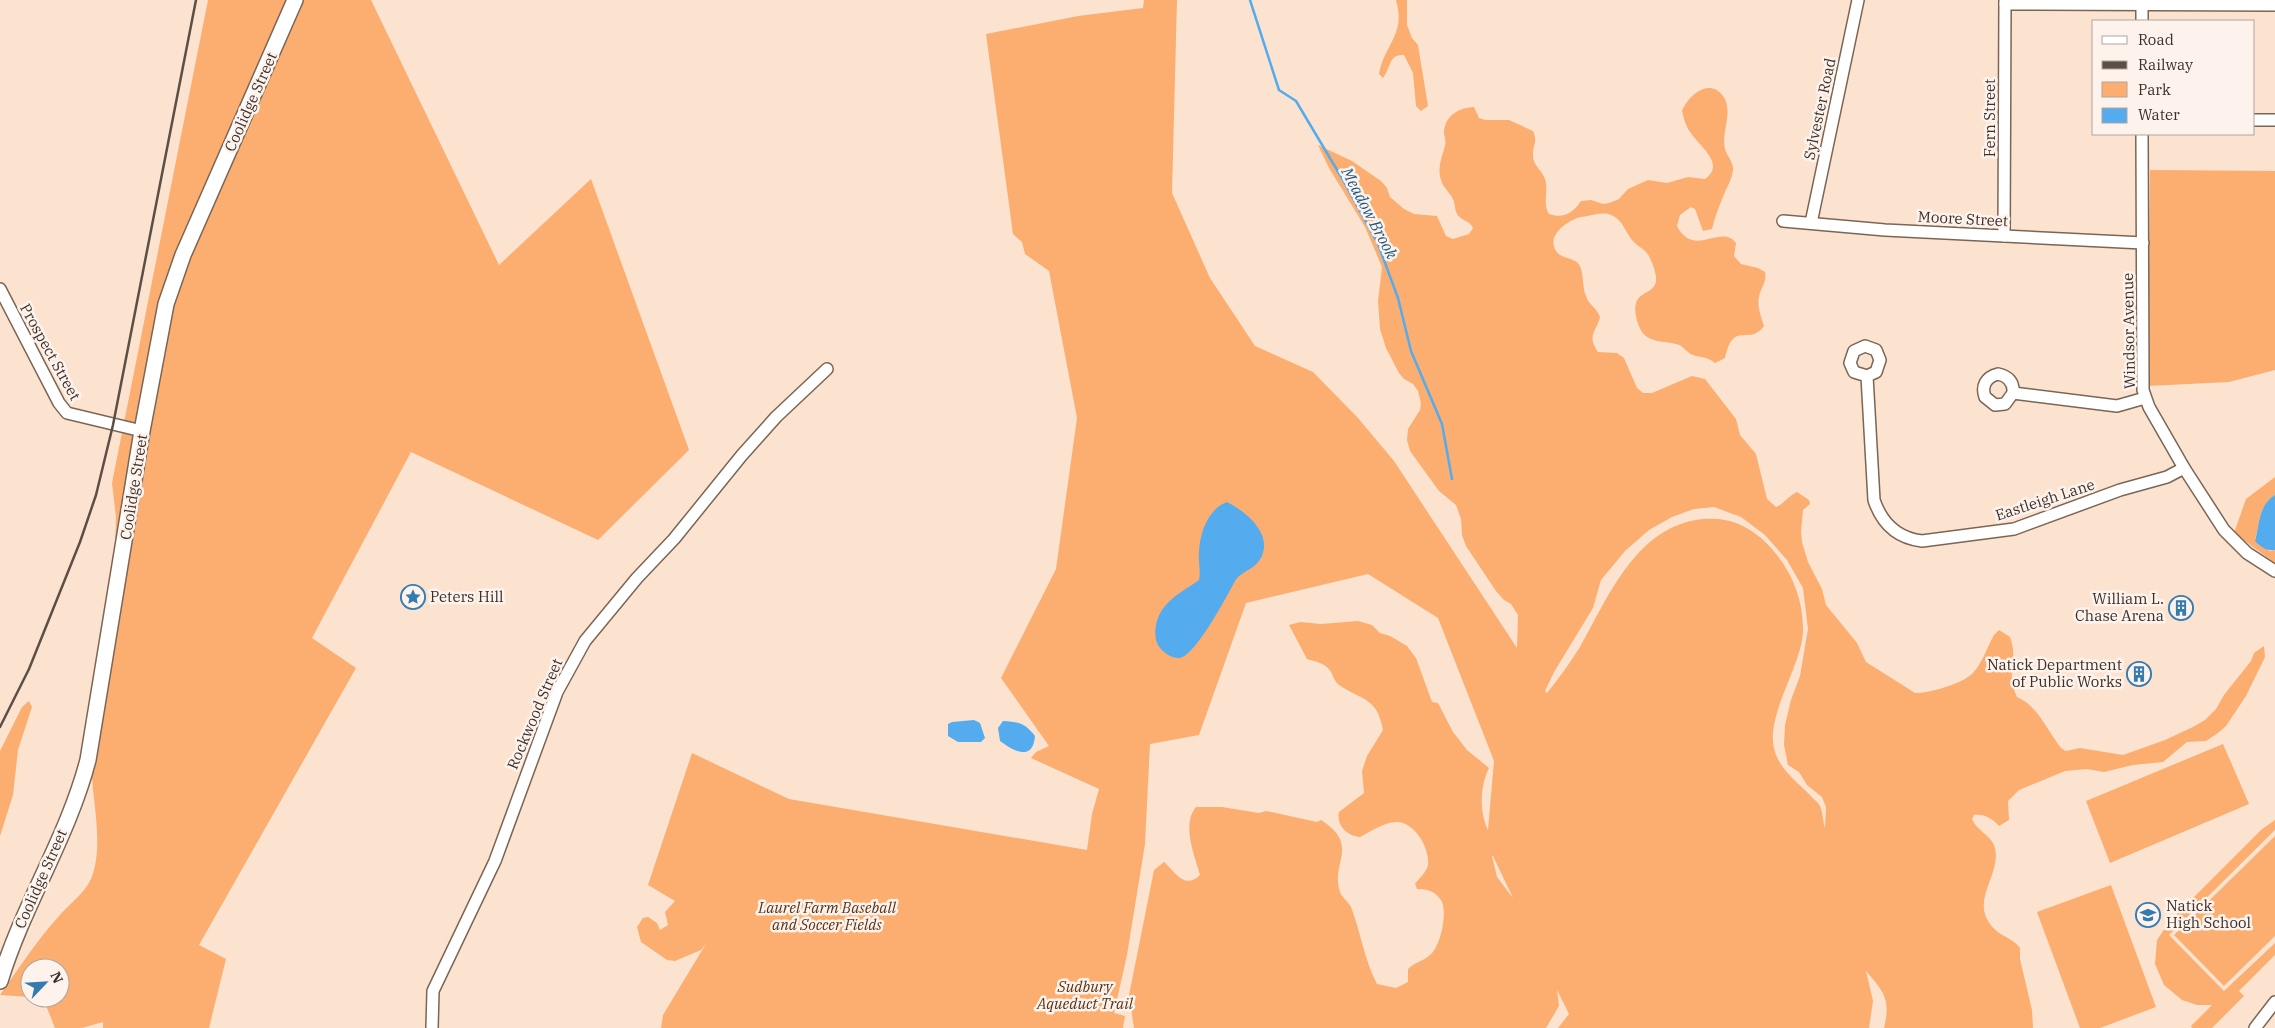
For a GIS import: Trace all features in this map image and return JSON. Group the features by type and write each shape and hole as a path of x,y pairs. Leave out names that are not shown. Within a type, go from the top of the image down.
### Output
{"main road":[{"name":"Coolidge Street","path":"0,981 20,924 71,811 86,769 100,697 142,431 160,333 174,277 295,0"}],"street":[{"name":"Sylvester Road","path":"1811,223 1858,0"},
{"path":"2005,2 2142,5 2218,2 2275,5"},
{"name":"Fern Street","path":"2004,236 2005,2"},
{"path":"2142,5 2142,20"},
{"path":"2255,120 2275,120"},
{"name":"Windsor Avenue","path":"2142,135 2142,382 2145,398 2184,468 2231,538 2247,553 2275,571"},
{"name":"Moore Street","path":"1783,221 1886,230 2143,243"},
{"name":"Prospect Street","path":"0,289 59,403 67,413 142,431"},
{"name":"Rockwood Street","path":"432,1028 432,991 495,861 557,692 585,641 637,578 674,539 776,416 827,369"},
{"name":"Eastleigh Lane","path":"1867,376 1874,500 1878,512 1887,525 1896,534 1910,540 1922,542 2014,529 2120,490 2167,477 2184,468"},
{"path":"2013,393 2117,406 2127,405 2145,398"},
{"path":"2255,1028 2275,1002"}],"green space":[{"path":"208,0 371,0 499,265 591,179 689,450 598,540 411,452 312,638 356,668 199,945 226,959 209,1028 103,1028 103,1022 82,1028 55,1028 47,1008 70,1008 70,958 25,958 43,935 85,889 91,879 95,865 97,834 92,755 115,547 116,517 112,483"},
{"path":"1144,0 1177,0 1172,193 1210,278 1255,346 1313,372 1358,418 1394,461 1517,648 1518,615 1511,604 1504,600 1496,591 1466,546 1462,535 1461,519 1456,505 1439,491 1410,451 1407,440 1408,429 1420,410 1421,403 1418,391 1413,384 1404,379 1399,373 1386,348 1380,329 1378,301 1382,267 1365,227 1329,168 1318,145 1352,161 1381,181 1387,188 1390,197 1404,209 1414,214 1437,216 1446,236 1453,239 1469,234 1473,228 1470,223 1457,214 1453,199 1442,183 1440,176 1446,122 1457,111 1474,107 1479,118 1485,120 1509,120 1533,131 1535,141 1533,158 1545,179 1547,210 1549,214 1559,216 1571,212 1581,201 1591,200 1603,204 1619,199 1628,189 1648,180 1667,183 1688,177 1705,179 1711,173 1712,162 1705,150 1689,131 1682,111 1694,95 1705,88 1712,88 1717,91 1726,102 1727,115 1724,142 1732,165 1732,176 1712,229 1703,231 1695,209 1691,207 1680,215 1677,226 1691,240 1730,238 1736,243 1734,256 1741,264 1758,268 1765,272 1759,300 1764,326 1758,332 1737,336 1729,346 1725,358 1715,363 1707,358 1691,354 1681,346 1653,340 1645,336 1640,329 1635,306 1638,299 1655,284 1655,272 1648,254 1635,243 1619,220 1604,213 1570,221 1556,234 1554,245 1559,254 1575,261 1580,266 1587,299 1600,317 1593,333 1593,341 1598,352 1617,353 1624,358 1637,388 1643,393 1652,393 1692,376 1705,379 1736,419 1740,435 1756,454 1767,499 1776,507 1797,492 1809,500 1810,504 1803,510 1801,532 1808,562 1822,589 1826,605 1857,643 1866,662 1915,693 1937,690 1954,684 1973,673 1994,635 1999,630 2010,637 2013,653 2012,680 2017,697 2031,706 2061,748 2066,751 2080,748 2123,755 2165,740 2205,720 2216,709 2224,695 2251,661 2254,653 2264,646 2265,657 2246,696 2226,726 2206,741 2187,742 2163,762 2133,765 2104,772 2087,769 2065,771 2019,790 2008,801 2009,820 1999,826 1988,817 1974,815 1972,819 1974,823 1990,838 1996,854 1993,872 1984,899 1986,917 1994,929 2013,941 2020,948 2020,959 2032,1010 2033,1028 1884,1028 1887,1010 1886,1003 1881,991 1866,971 1873,1001 1869,1028 1558,1028 1569,1014 1557,990 1559,1006 1546,1028 1134,1028 1129,995 1154,870 1164,862 1184,880 1189,881 1200,875 1189,831 1192,814 1196,807 1222,807 1259,813 1266,811 1317,822 1321,820 1333,829 1342,846 1338,872 1340,892 1351,907 1369,965 1377,984 1396,988 1408,982 1408,969 1435,950 1444,920 1444,912 1441,900 1436,894 1427,890 1417,889 1415,884 1425,873 1428,865 1424,844 1420,837 1409,826 1403,823 1391,822 1360,837 1347,832 1339,821 1339,812 1364,793 1362,771 1367,756 1383,730 1377,711 1368,701 1339,685 1326,667 1307,659 1289,625 1300,622 1321,624 1358,621 1372,625 1380,633 1390,636 1407,646 1416,658 1432,702 1438,703 1453,732 1467,750 1489,768 1482,791 1483,815 1488,830 1494,761 1438,618 1368,574 1246,603 1199,735 1150,744 1145,844 1127,955 1114,1013 1125,1016 1123,1028 661,1028 663,1015 707,942 701,950 675,961 667,960 641,942 637,927 643,918 648,917 657,923 660,930 668,925 665,912 675,901 648,885 692,753 789,799 1087,850 1092,814 1099,789 1031,758 1036,752 1049,746 1001,678 1056,569 1077,418 1049,271 1025,254 1022,242 1013,234 986,34 1078,16 1143,8","holes":["1714,507 1741,517 1765,535 1787,560 1803,588 1808,629 1800,676 1791,700 1785,725 1784,745 1788,765 1799,772 1807,785 1822,797 1826,807 1825,828 1819,805 1779,762 1774,748 1775,721 1801,646 1803,632 1801,606 1792,580 1771,547 1741,525 1719,519 1703,519 1680,524 1660,535 1642,549 1627,566 1614,586 1572,659 1547,693 1545,691 1554,672 1593,608 1601,580 1625,551 1649,530 1672,517 1694,509","1493,856 1513,898 1497,877"]},
{"path":"1396,0 1407,0 1407,25 1412,38 1418,45 1428,106 1421,111 1416,106 1413,73 1404,55 1399,55 1392,59 1383,78 1379,74 1397,31 1398,12"},
{"path":"2150,170 2275,171 2275,370 2229,382 2148,386"},
{"path":"2275,477 2275,495 2265,504 2260,515 2255,540 2270,551 2275,550 2275,563 2234,533 2246,499"},
{"path":"29,701 32,707 18,750 13,795 0,836 0,751 22,707"},
{"path":"2223,744 2249,804 2110,863 2086,801"},
{"path":"2275,820 2275,830 2169,935 2224,991 2275,943 2275,955 2239,991 2244,996 2212,1028 2192,1028 2191,1026 2212,1005 2197,1005 2182,1000 2164,985 2155,964 2157,940 2170,921 2261,830"},
{"path":"2275,836 2275,936 2224,986 2174,935"},
{"path":"2111,885 2156,1007 2100,1028 2080,1028 2037,912"},
{"path":"20,966 20,996 0,995"}],"water":[{"path":"2275,495 2275,550 2269,550 2255,541 2265,504"},
{"path":"1227,502 1252,520 1257,527 1264,541 1262,555 1255,565 1235,581 1194,647 1180,658 1172,657 1166,654 1157,643 1155,633 1159,615 1177,595 1199,580 1199,552 1203,529 1215,510"},
{"path":"974,720 980,723 985,738 981,742 958,742 948,736 948,724"},
{"path":"1003,721 1021,724 1035,736 1031,749 1026,752 1016,751 1000,741 998,728"}],"waterway":[{"name":"Meadow Brook","path":"1250,0 1279,90 1296,101 1378,244 1398,298 1411,351 1442,424 1452,479"}],"railway":[{"path":"0,727 29,669 80,542 96,495 113,425 196,0"}],"place":[{"name":"Peters Hill","path":"413,597"},
{"name":"William L. Chase Arena","path":"2181,608"},
{"name":"Natick Department of Public Works","path":"2139,674"},
{"name":"Natick High School","path":"2148,915"}],"park label":[{"name":"Laurel Farm Baseball and Soccer Fields","path":"827,916"},
{"name":"Sudbury Aqueduct Trail","path":"1085,996"}]}
